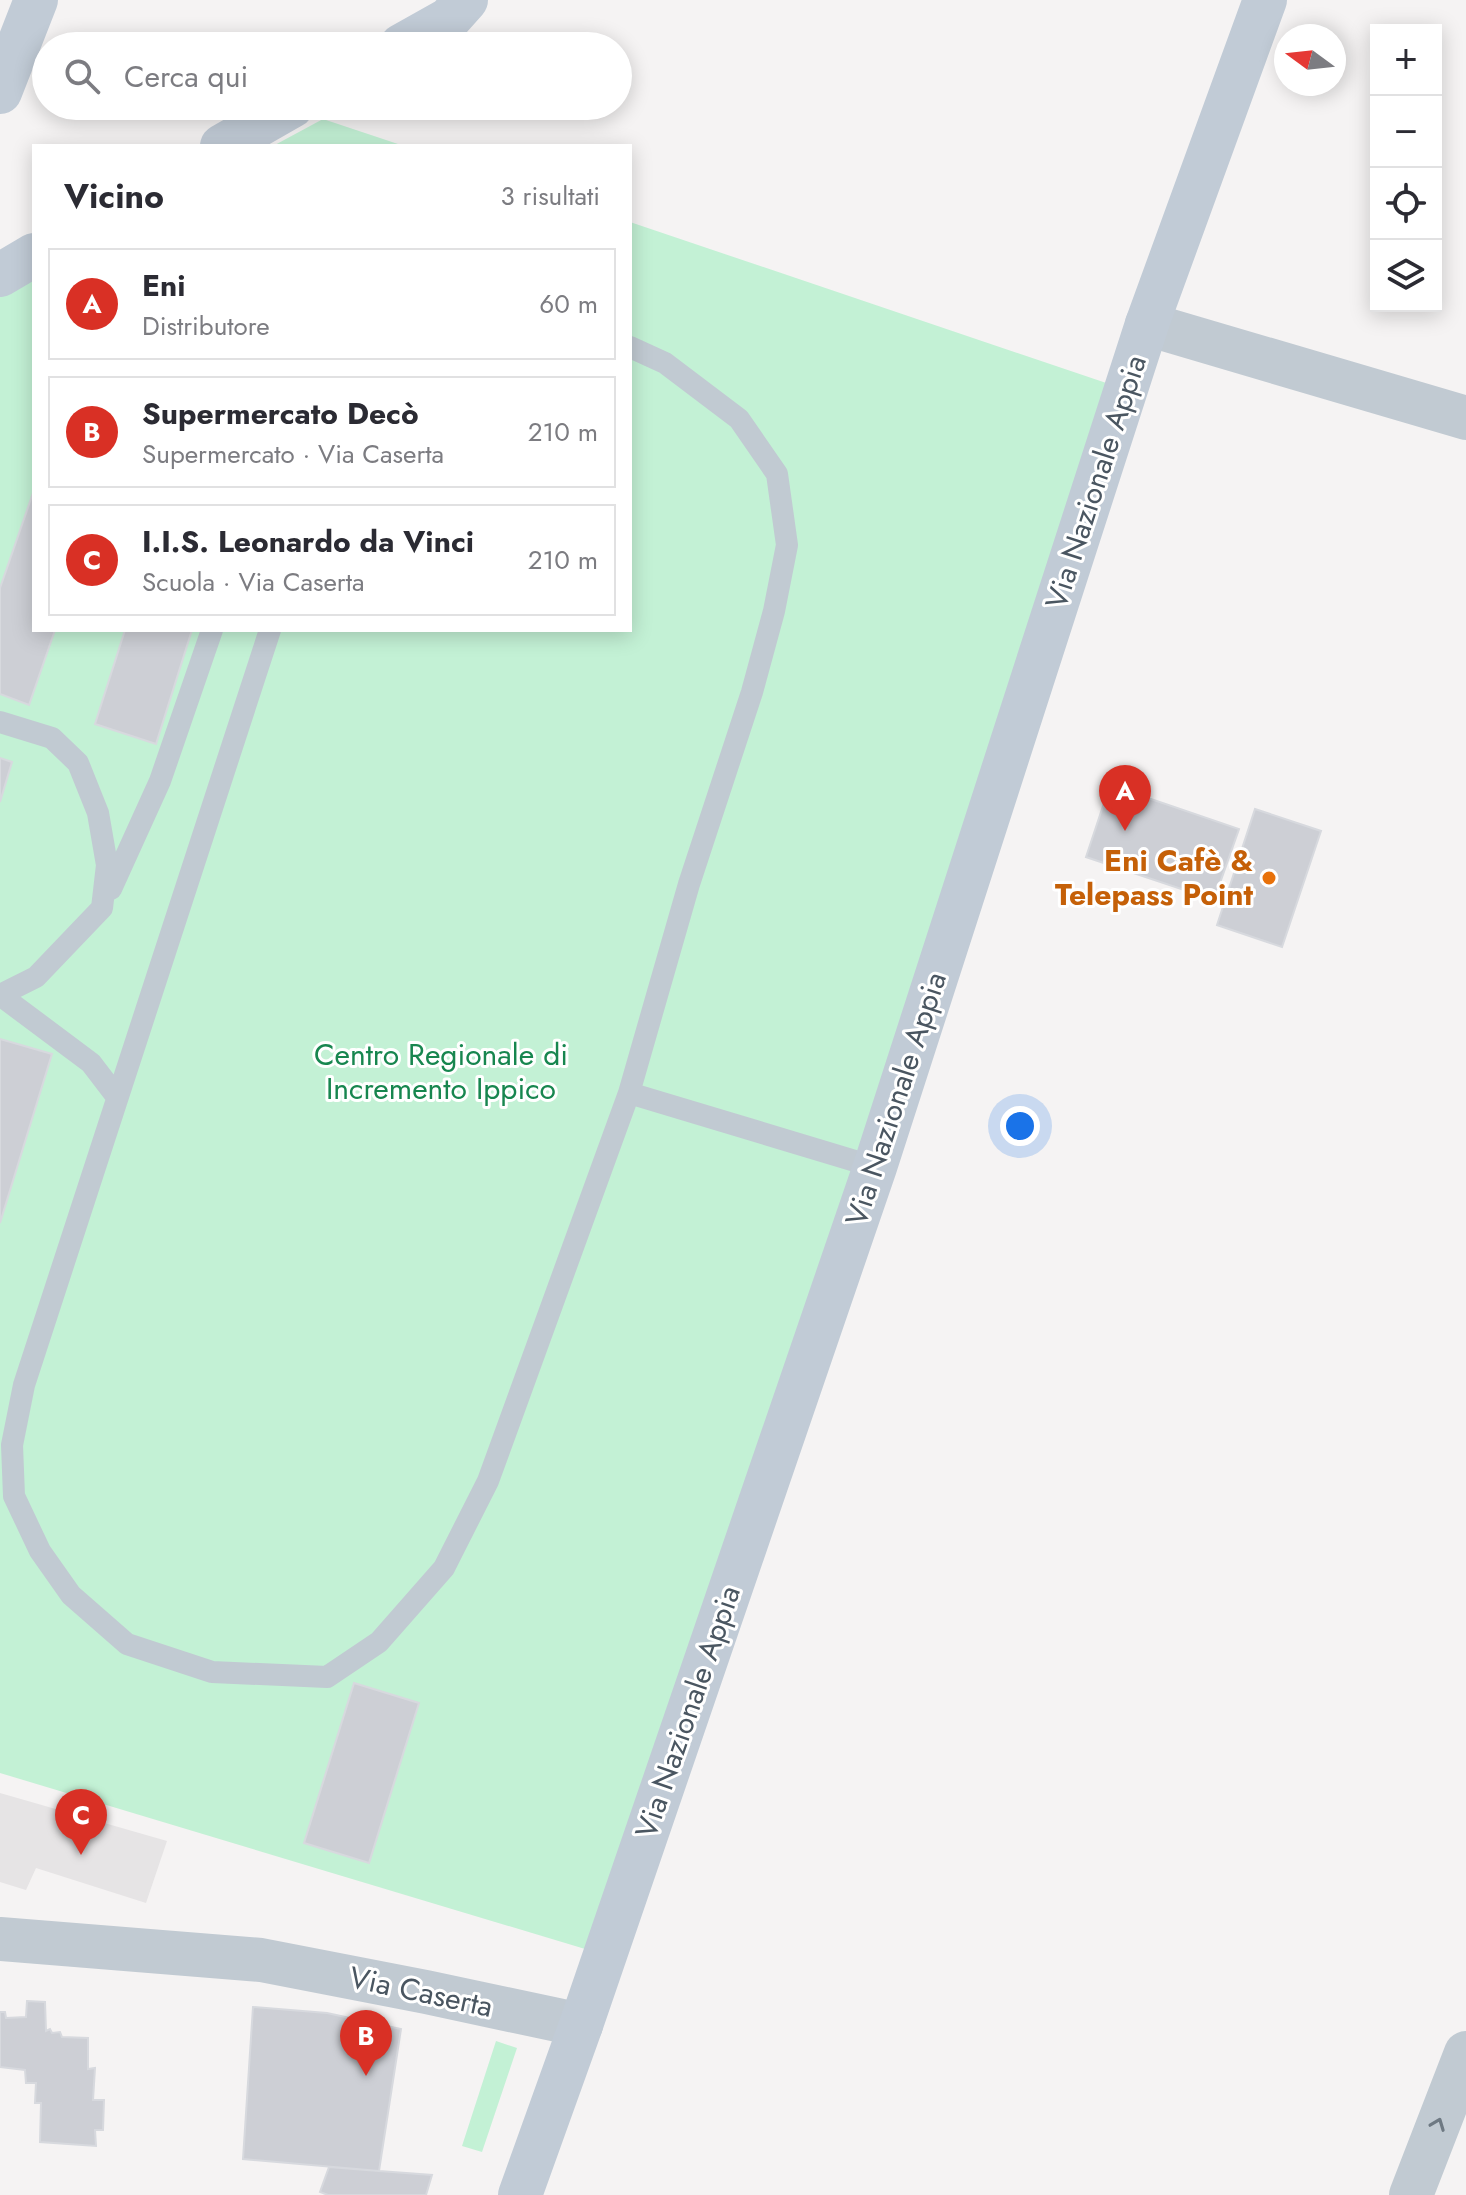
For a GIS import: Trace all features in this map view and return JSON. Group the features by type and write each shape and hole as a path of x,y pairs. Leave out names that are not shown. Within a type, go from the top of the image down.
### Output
{"main road":[{"path":"0,92 36,0"},
{"name":"Via Nazionale Appia","path":"520,2195 875,1167 1147,324 1265,0"},
{"path":"424,32 466,6"},
{"path":"226,144 268,120"},
{"path":"0,249 32,254"},
{"path":"0,275 32,254"}],"street":[{"path":"1147,324 1466,418"},
{"name":"Via Caserta","path":"0,1939 261,1960 581,2025"},
{"path":"1411,2195 1466,2053"}],"lane":[{"path":"269,632 24,1385 12,1445 14,1496 40,1551 71,1595 127,1644 212,1672 327,1677 379,1642 444,1568 488,1481 629,1093 689,884 752,692 774,611 787,545 777,474 739,419 665,363 632,348"},
{"path":"117,1097 91,1063 0,995 36,977 102,908 160,781 211,632"},
{"path":"0,722 52,738 78,763 98,813 107,865 102,908"},
{"path":"629,1093 875,1167"}],"shaded area":[{"path":"0,1793 167,1841 146,1903 36,1868 26,1890 0,1882"}],"green space":[{"path":"326,120 398,144 277,144"},
{"name":"Centro Regionale di Incremento Ippico","path":"632,223 1127,390 605,1955 0,1773 0,293 32,276 32,632 632,632"},
{"path":"496,2041 517,2048 482,2152 462,2146"}],"building":[{"path":"32,496 32,632 54,632 29,705 0,694 0,588"},
{"path":"124,632 191,632 156,744 95,724"},
{"path":"0,758 12,762 0,802"},
{"path":"1110,785 1239,829 1214,900 1086,857"},
{"name":"Eni Cafè & Telepass Point","path":"1255,809 1321,831 1282,947 1217,925"},
{"path":"0,1039 52,1054 0,1223"},
{"path":"354,1683 419,1703 369,1863 304,1843"},
{"path":"27,2001 45,2002 46,2031 60,2032 62,2037 88,2038 88,2069 95,2068 93,2100 104,2100 103,2130 95,2130 96,2146 40,2142 41,2103 35,2103 36,2083 26,2083 25,2070 0,2067 0,2012 5,2012 6,2018 26,2017"},
{"path":"253,2007 327,2013 401,2029 379,2171 243,2159"},
{"path":"329,2167 432,2175 426,2195 328,2195 320,2192"}],"place":[{"name":"Eni","path":"1125,831"},
{"name":"Eni Cafè & Telepass Point","path":"1269,878"},
{"name":"I.I.S. Leonardo da Vinci","path":"81,1855"},
{"name":"Supermercato Decò","path":"366,2076"}]}
